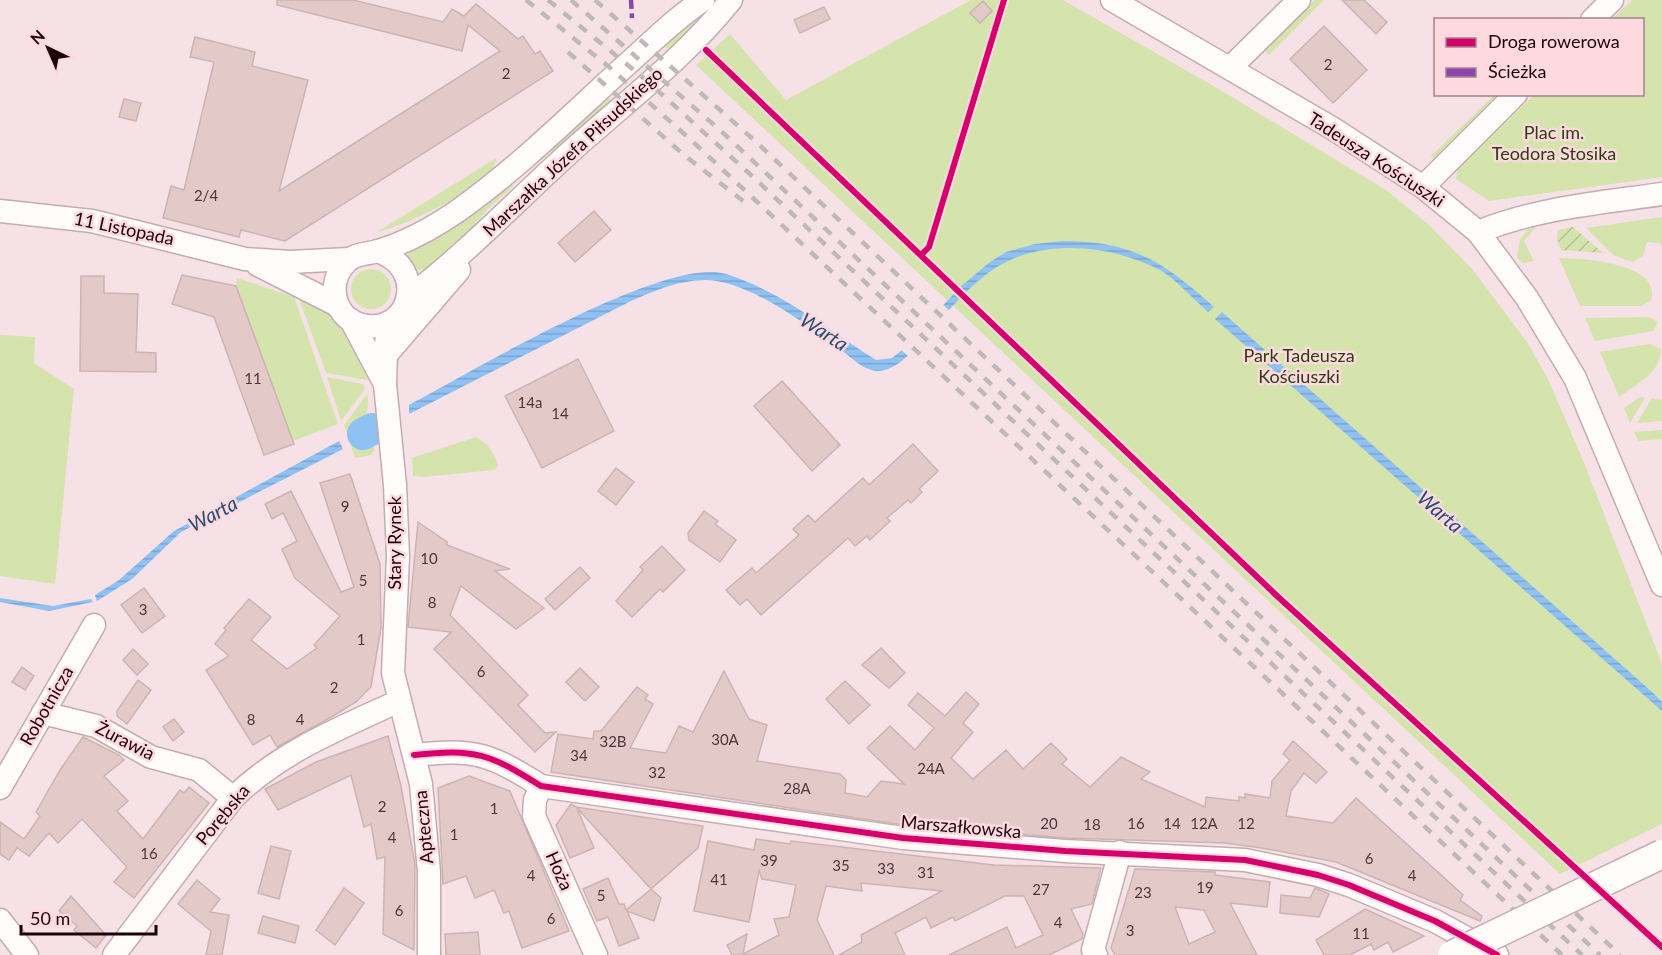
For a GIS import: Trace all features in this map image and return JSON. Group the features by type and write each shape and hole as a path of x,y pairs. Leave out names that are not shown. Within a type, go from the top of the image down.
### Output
{"main road":[{"path":"1452,955 1662,854"}],"street":[{"name":"Marszałka Józefa Piłsudskiego","path":"376,251 452,214 524,158 675,21 704,0"},
{"name":"Marszałka Józefa Piłsudskiego","path":"409,297 484,234 541,178 690,44 731,0"},
{"name":"Tadeusza Kościuszki","path":"1112,0 1332,128 1423,187 1478,232 1527,298 1575,378 1662,585"},
{"path":"1230,68 1299,0"},
{"path":"1594,18 1612,0"},
{"path":"1423,187 1514,96"},
{"path":"524,158 541,178"},
{"path":"1478,232 1508,220 1541,211 1662,194"},
{"name":"11 Listopada","path":"0,211 92,221 245,259 290,262 349,259"},
{"path":"386,356 445,288 484,234"},
{"path":"376,251 399,262 406,272 409,297 404,308 387,323 372,326 344,313 335,285 338,274 349,259 365,252 376,251"},
{"name":"11 Listopada","path":"245,259 344,313"},
{"name":"Stary Rynek","path":"344,313 386,392"},
{"name":"Stary Rynek","path":"387,323 386,392 398,556 393,673 399,701"},
{"name":"Robotnicza","path":"0,788 94,625"},
{"name":"Apteczna","path":"399,701 421,784 429,872 429,955"},
{"name":"Porębska","path":"114,955 233,798 282,758 399,701"},
{"name":"Żurawia","path":"43,713 96,726 151,757 199,770 233,798"},
{"name":"Marszałkowska","path":"414,755 457,751 484,755 503,762 541,786 903,838 1065,851 1245,860 1318,875 1411,910 1497,955"},
{"name":"Hoża","path":"541,786 534,816 596,955"},
{"path":"1090,953 1120,852"},
{"path":"0,920 27,955"}],"green space":[{"name":"Park Tadeusza Kościuszki","path":"971,0 1063,0 1217,88 1386,190 1429,225 1473,270 1527,342 1548,379 1585,465 1662,664 1662,824 1560,874 696,65 730,34 786,100"},
{"path":"1315,0 1324,0 1269,55 1264,50"},
{"name":"Plac im. Teodora Stosika","path":"1632,0 1662,0 1662,177 1489,201 1456,179 1458,168 1533,96 1644,96 1644,18 1613,18"},
{"path":"714,4 716,7 669,50 662,44"},
{"path":"606,96 612,101 553,155 548,149"},
{"path":"1493,96 1500,96 1435,160 1431,156"},
{"path":"496,158 493,168 482,180 447,203 406,222 377,232"},
{"path":"512,184 514,185 487,210 445,258 425,269 414,270 406,258 412,248"},
{"path":"1662,217 1662,247 1660,243 1647,242 1643,256 1633,262 1613,255 1586,228"},
{"path":"1532,224 1536,227 1524,241 1534,261 1523,263 1517,258 1520,239"},
{"path":"1573,227 1603,253 1561,250 1557,239 1558,230"},
{"path":"1559,258 1584,259 1633,270 1644,278 1651,288 1651,300 1641,306 1580,306"},
{"path":"371,269 385,275 391,289 385,303 371,309 357,303 351,289 357,275"},
{"path":"237,278 294,297 338,424 293,441 236,286"},
{"path":"297,293 323,310 343,328 357,350 368,380 326,373"},
{"path":"1649,317 1658,322 1653,331 1595,341 1585,318"},
{"path":"0,335 35,337 34,363 74,389 55,584 0,576"},
{"path":"1650,344 1661,349 1657,365 1646,377 1619,397 1600,352"},
{"path":"327,377 363,384 365,389 341,421"},
{"path":"367,394 365,431 366,436 372,438 375,450 371,455 355,458 344,425"},
{"path":"1640,397 1645,398 1630,423 1624,408"},
{"path":"1652,398 1662,400 1662,421 1637,423"},
{"path":"1662,430 1662,439 1638,441 1634,432"},
{"path":"476,437 484,442 492,452 498,465 495,470 413,476 412,458"}],"water":[{"path":"1062,241 1109,245 1146,257 1163,266 1214,307 1208,312 1166,274 1141,261 1099,250 1077,248 1033,252 994,269 961,297 902,361 888,369 874,371 859,364 794,317 758,296 740,287 722,282 695,280 667,287 631,301 409,414 409,405 568,320 659,282 697,273 726,274 746,281 804,312 876,360 892,358 960,287 990,262 1006,252 1035,244"},
{"path":"1222,312 1651,691 1662,702 1662,711 1215,319"},
{"path":"339,441 343,449 181,532 132,579 97,601 95,595 119,580 174,531"},
{"path":"0,598 53,606 91,599 93,602 49,611 0,602"}],"pier":[{"path":"941,303 951,312 909,357 899,348"}],"building":[{"path":"277,0 353,0 443,22 452,9 464,16 476,4 518,39 523,36 535,54 540,51 553,71 285,241 241,230 239,237 163,218 171,186 184,190 214,62 190,57 195,37 255,52 252,66 308,80 279,191 500,51 468,25 462,51 277,5"},
{"path":"1342,0 1364,0 1387,22 1376,34"},
{"path":"983,1 992,11 980,23 970,13"},
{"path":"824,7 830,19 800,33 794,20"},
{"path":"1324,26 1367,70 1333,103 1290,59"},
{"path":"124,99 141,103 136,121 119,117"},
{"path":"594,211 611,230 575,262 558,243"},
{"path":"182,275 236,286 294,444 264,455 214,317 172,304"},
{"path":"81,276 104,276 104,293 138,294 136,352 156,353 156,372 80,371"},
{"path":"578,359 614,431 542,468 505,396"},
{"path":"782,381 840,445 812,471 754,406"},
{"path":"913,444 938,471 919,489 922,492 911,503 908,500 887,518 890,521 870,540 867,536 855,546 848,538 761,615 747,599 740,605 726,590 752,568 756,573 799,535 793,529 808,515 815,522 863,478 869,485"},
{"path":"616,468 634,482 616,505 598,491"},
{"path":"350,474 380,564 381,628 371,687 356,702 277,747 270,735 253,745 206,670 229,656 215,644 226,630 224,628 249,599 271,617 251,640 287,669 317,648 314,645 340,616 295,578 282,549 297,541 283,513 272,519 265,504 291,491 341,592 354,587 320,483"},
{"path":"704,511 718,521 715,524 736,540 720,562 689,540 688,533"},
{"path":"418,522 447,542 447,545 510,569 495,571 544,608 516,629 461,586 450,615 528,695 518,705 545,733 556,732 535,752 434,649 451,632 408,627"},
{"path":"662,546 685,570 663,592 660,589 632,617 616,601 643,570 640,567"},
{"path":"580,567 590,578 555,610 545,599"},
{"path":"144,588 165,616 142,633 121,605"},
{"path":"881,648 905,673 889,688 862,665"},
{"path":"133,649 148,664 137,675 123,660"},
{"path":"22,667 34,676 25,690 12,682"},
{"path":"580,668 599,687 585,701 566,682"},
{"path":"724,671 749,719 767,725 757,761 840,774 846,780 845,793 867,797 881,781 904,784 867,748 890,726 915,750 934,728 908,705 918,693 945,716 966,692 979,704 963,723 973,732 951,758 973,779 1006,750 1023,769 1051,743 1067,759 1062,764 1090,787 1121,757 1150,772 1141,779 1205,807 1206,797 1239,801 1239,797 1245,798 1245,794 1270,798 1272,781 1290,760 1283,754 1293,741 1327,772 1316,783 1304,773 1291,791 1286,816 1333,823 1356,798 1463,895 1460,900 1482,916 1480,921 1336,862 1262,848 1225,843 1066,838 904,825 551,772 558,734 593,739 594,731 601,731 637,687 648,695 645,699 653,704 630,748 666,753 679,726 693,732"},
{"path":"138,680 151,690 127,724 117,716 117,711"},
{"path":"845,681 870,705 849,724 826,699"},
{"path":"174,719 184,732 173,741 163,727"},
{"path":"388,736 401,786 415,864 414,950 383,934 385,857 377,859 371,824 364,827 351,775 278,810 265,789 316,762"},
{"path":"83,737 119,755 124,760 104,776 128,801 117,811 143,839 180,790 184,793 189,787 209,803 134,898 114,882 127,867 82,819 58,843 49,833 29,856 17,848 9,860 0,854 0,822 24,839 40,816 36,812 60,770"},
{"path":"469,776 510,791 569,931 522,948 509,911 504,913 494,890 475,898 466,876 443,884 438,788"},
{"path":"571,804 576,807 703,826 698,848 651,889 577,808 594,848 570,858 556,825"},
{"path":"756,839 790,844 791,841 994,865 1101,868 1092,904 1071,909 1083,934 1082,939 1049,955 949,955 1007,927 1016,948 1043,935 1024,896 1005,896 955,921 953,917 931,928 926,917 895,933 905,955 839,955 862,942 861,935 942,891 861,883 862,891 826,886 817,920 834,955 732,955 727,945 747,934 743,954 779,935 774,919 789,917 796,885 762,879 759,871 749,922 694,911 708,841 754,850"},
{"path":"271,846 291,851 279,899 258,893"},
{"path":"1135,869 1215,872 1215,875 1270,882 1267,907 1230,903 1257,955 1115,955 1111,948","holes":["1175,907 1204,910 1215,932 1189,944"]},
{"path":"608,878 619,904 624,904 626,910 651,889 661,898 654,921 627,911 639,938 619,946 608,917 597,921 583,889"},
{"path":"197,880 220,899 210,912 229,915 222,955 206,955 211,931 178,904"},
{"path":"344,888 364,903 335,945 316,930"},
{"path":"1315,888 1329,894 1319,917 1280,913 1281,895 1310,898"},
{"path":"71,896 106,935 96,948 74,930 77,926 59,911"},
{"path":"1365,909 1424,936 1393,952 1388,942 1374,950 1371,944 1350,955 1324,955 1316,940"},
{"path":"263,916 299,926 295,943 258,933"},
{"path":"478,932 480,955 446,955 445,934"}],"waterway":[{"name":"Warta","path":"363,434 372,429"}],"railway":[{"path":"526,0 608,66 691,140 1562,955"},
{"path":"548,0 646,80 751,175 1582,955"},
{"path":"571,0 721,131 1600,955"},
{"path":"595,0 753,139 1620,955"},
{"path":"568,52 684,155 751,207"}],"marked path":[{"path":"631,0 632,18"}],"cycle path":[{"path":"921,255 929,247 1004,0"},
{"path":"706,50 1276,595 1662,947"},
{"path":"414,755 468,753 494,760 541,786 903,838 1065,851 1245,860 1318,875 1349,885 1435,921 1497,955"}]}
